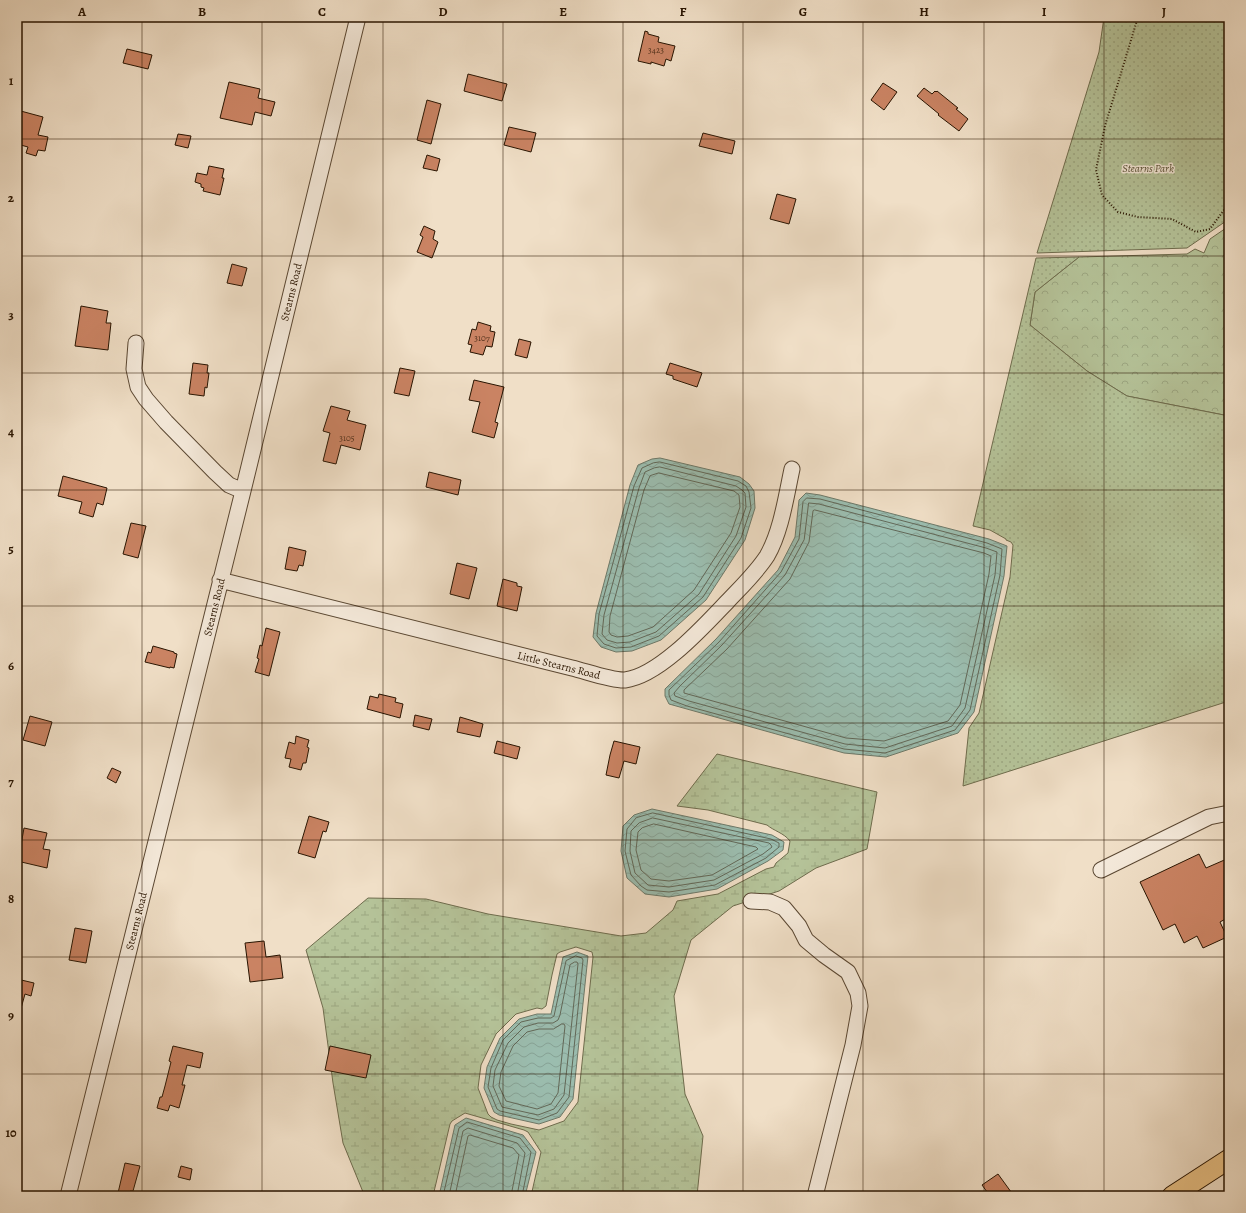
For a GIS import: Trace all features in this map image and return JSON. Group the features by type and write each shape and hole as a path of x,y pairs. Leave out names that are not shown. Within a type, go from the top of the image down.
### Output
{"main road":[{"path":"1172,1196 1229,1159"}],"street":[{"name":"Stearns Road","path":"68,1196 243,491 358,17"},
{"path":"136,343 134,369 138,387 146,399 166,422 215,472 229,484 243,491"},
{"name":"Little Stearns Road","path":"220,580 625,680 646,672 670,657 702,629 753,575 767,556 773,543 779,525 792,469"},
{"path":"1101,870 1209,816 1229,813"},
{"path":"751,901 770,902 784,908 799,926 806,940 848,972 858,993 860,1006 853,1045 815,1196"}],"path":[{"path":"1138,17 1105,126 1096,170 1102,195 1118,212 1138,217 1172,220 1196,232 1210,229 1229,203"}],"green space":[{"name":"Stearns Park","path":"1104,17 1229,17 1229,219 1187,248 1037,253 1099,52"},
{"path":"1229,226 1229,356 1224,365 1229,369 1229,416 1127,396 1087,371 1030,325 1035,292 1079,257 1187,254 1195,249 1204,253 1210,239"},
{"path":"1079,257 1035,292 1030,325 1087,371 1127,396 1229,416 1229,701 963,786 969,728 979,713 1010,577 1013,545 1011,542 990,530 973,526 1036,258"},
{"path":"717,754 877,792 867,849 816,868 779,891 733,906 691,940 674,996 685,1094 703,1136 697,1196 531,1196 541,1152 528,1132 465,1113 452,1121 450,1124 433,1196 363,1196 363,1192 343,1143 323,1008 306,950 368,898 426,899 488,914 621,936 646,933 673,910 677,901 718,894 766,869 774,867 776,863 788,853 790,841 785,836 767,825 708,810 677,806","holes":["576,947 592,952 593,957 578,1102 564,1121 539,1130 511,1124 491,1117 488,1114 478,1088 481,1065 496,1034 516,1014 537,1008 542,1009 546,1006 557,954"]}],"water":[{"path":"660,458 740,477 749,484 754,491 755,508 745,540 706,600 661,640 632,651 616,652 601,647 593,637 596,613 630,485 638,465 652,459"},
{"path":"806,493 820,495 989,539 1007,546 1004,576 974,712 958,733 886,757 844,753 669,704 665,696 665,689 716,639 778,570 795,537 799,500"},
{"path":"652,809 772,835 784,842 783,850 768,861 717,889 669,897 645,894 627,878 621,851 623,826 634,815"},
{"path":"577,952 588,956 573,1099 560,1117 539,1124 499,1115 494,1112 484,1088 487,1067 500,1038 519,1019 537,1014 551,1014 563,957"},
{"path":"466,1118 523,1135 536,1152 525,1196 439,1196 455,1125"}],"building":[{"path":"645,31 648,32 648,34 659,37 658,42 675,46 671,61 666,59 664,66 651,62 651,64 638,61"},
{"path":"127,49 152,55 148,69 123,63"},
{"path":"468,74 507,84 502,101 464,91"},
{"path":"229,82 260,89 258,98 275,102 271,116 255,112 252,125 220,118"},
{"path":"883,83 897,92 884,110 871,100"},
{"path":"924,88 932,94 937,91 958,108 956,109 968,119 959,131 917,96"},
{"path":"427,100 441,104 431,144 417,140"},
{"path":"17,110 43,117 38,135 48,137 45,151 38,150 36,156 26,153 28,147 17,144"},
{"path":"509,127 536,133 531,152 504,145"},
{"path":"703,133 735,141 732,154 699,146"},
{"path":"178,134 191,136 188,148 175,145"},
{"path":"427,155 440,159 437,171 423,168"},
{"path":"209,166 224,169 222,178 224,178 220,195 203,191 204,188 201,187 201,184 195,182 197,173 207,175"},
{"path":"777,194 796,199 789,224 770,219"},
{"path":"424,226 435,231 433,239 438,242 432,258 417,252 423,237 420,235"},
{"path":"232,264 247,268 242,286 227,283"},
{"path":"81,306 108,311 106,323 111,323 108,350 75,346"},
{"path":"478,322 491,326 490,331 495,332 492,347 486,346 483,355 470,352 472,345 468,344 472,329 476,330"},
{"path":"519,339 531,342 527,358 515,355"},
{"path":"193,363 208,365 207,373 209,373 207,388 205,387 204,396 189,394"},
{"path":"670,363 702,373 697,387 673,379 673,376 666,374"},
{"path":"400,368 415,371 409,396 394,393"},
{"path":"474,380 504,387 495,422 498,423 494,438 472,432 480,402 469,400"},
{"path":"331,406 350,411 347,420 366,425 360,450 341,445 336,464 323,461 330,433 323,431"},
{"path":"429,472 461,480 458,495 426,487"},
{"path":"63,476 107,488 103,505 97,503 93,517 79,513 82,502 58,496"},
{"path":"131,523 146,526 138,558 123,554"},
{"path":"289,547 306,551 303,566 299,565 297,571 285,569"},
{"path":"457,563 477,568 469,599 450,594"},
{"path":"503,579 517,583 517,586 522,587 517,611 497,606"},
{"path":"266,628 280,632 269,676 255,672 259,659 257,658 260,645 262,646"},
{"path":"153,646 177,654 174,668 145,662 148,652 151,653"},
{"path":"379,694 396,698 395,702 403,704 400,718 367,709 370,696 378,698"},
{"path":"415,715 432,719 429,730 413,726"},
{"path":"30,716 52,722 45,746 23,740"},
{"path":"460,717 483,724 480,737 457,732"},
{"path":"296,736 309,740 306,763 303,763 301,770 289,767 291,759 285,758 289,742 295,744"},
{"path":"497,741 520,747 517,759 494,753"},
{"path":"614,741 640,747 636,764 624,761 619,778 606,775"},
{"path":"112,768 121,772 116,783 107,778"},
{"path":"309,816 329,822 326,832 323,831 315,858 298,853"},
{"path":"24,828 47,833 43,849 50,850 47,868 17,861 19,844 21,845"},
{"path":"1199,854 1206,868 1229,858 1229,917 1220,922 1227,937 1203,948 1197,936 1184,943 1175,924 1163,930 1140,882"},
{"path":"75,928 92,931 86,963 69,960"},
{"path":"264,941 266,957 280,955 283,978 250,982 245,943"},
{"path":"17,979 34,983 31,996 25,994 20,1012 17,1011"},
{"path":"173,1046 203,1053 200,1068 187,1065 182,1085 185,1085 179,1108 170,1105 168,1111 157,1108 165,1086"},
{"path":"330,1046 371,1055 366,1078 325,1070"},
{"path":"125,1163 140,1166 133,1191 130,1191 129,1196 118,1193"},
{"path":"181,1166 192,1169 190,1180 178,1177"},
{"path":"998,1174 1014,1196 990,1196 982,1185"}]}
